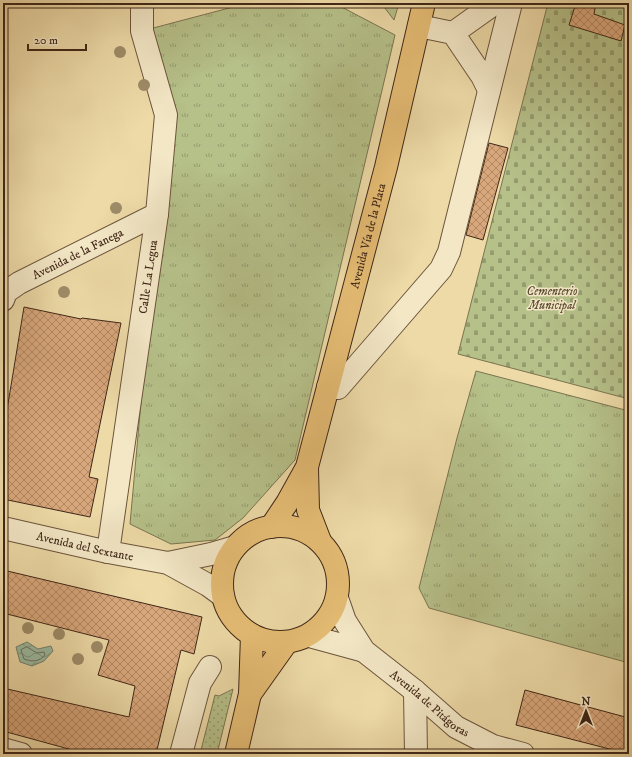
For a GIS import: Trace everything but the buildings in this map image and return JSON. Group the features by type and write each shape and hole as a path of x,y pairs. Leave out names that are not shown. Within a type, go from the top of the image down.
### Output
{"main road":[{"name":"Avenida Vía de la Plata","path":"271,527 307,467 384,174 424,3"},
{"name":"Avenida Vía de la Plata","path":"307,467 308,510 320,541"},
{"path":"271,527 291,527 302,530 320,541 333,557 339,579 338,598 329,617 320,628 308,636 287,642 276,643 263,640 243,629 235,621 227,609 223,596 223,570 235,547 245,537 258,530 271,527"},
{"path":"236,754 250,694 252,635"},
{"path":"250,694 287,642"}],"street":[{"name":"Calle La Legua","path":"108,552 157,214 166,115 142,31 142,3"},
{"path":"454,33 491,6 492,3"},
{"path":"328,386 338,388 441,269 450,252 511,3"},
{"path":"419,26 454,33 490,90"},
{"name":"Avenida de la Fanega","path":"3,300 6,292 19,283 157,214"},
{"name":"Avenida del Sextante","path":"3,528 108,552 168,563"},
{"path":"168,563 211,554 235,547"},
{"path":"168,563 208,585 223,596"},
{"path":"338,598 344,621 364,651"},
{"path":"308,636 364,651"},
{"name":"Avenida de Pitágoras","path":"364,651 415,691 456,727 493,746 523,754"},
{"path":"181,754 200,683 210,667"},
{"path":"415,691 416,754"},
{"path":"3,749 21,754"}],"green space":[{"path":"248,3 334,3 395,35 295,460 243,518 215,540 171,544 130,524 164,147 142,31"},
{"path":"381,3 399,3 394,20"},
{"name":"Cementerio Municipal","path":"548,3 629,3 629,399 458,354"},
{"path":"476,371 629,411 629,663 429,608 419,588 457,438"},
{"path":"233,689 217,754 200,754 215,695 219,696"}],"water":[{"path":"27,642 38,649 51,646 53,651 44,661 32,666 20,662 16,647"}]}
